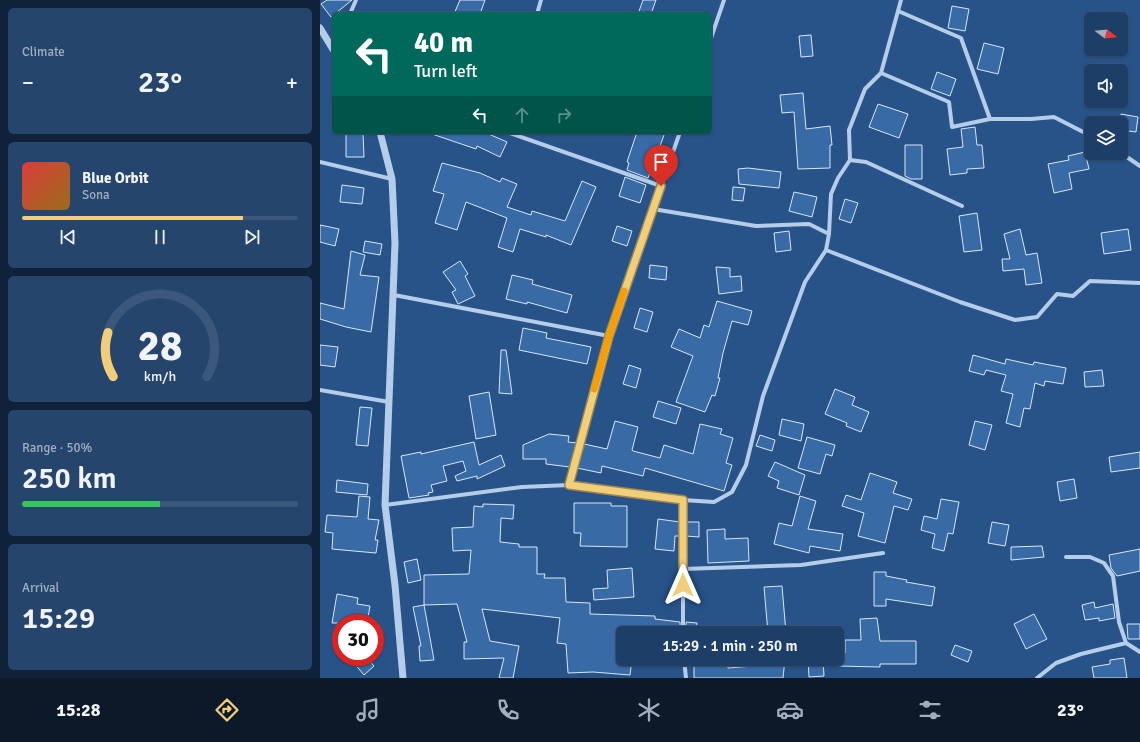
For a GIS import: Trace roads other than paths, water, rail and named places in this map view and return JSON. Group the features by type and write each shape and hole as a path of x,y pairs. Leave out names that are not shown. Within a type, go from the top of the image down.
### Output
{"street":[{"path":"351,12 356,0"},
{"path":"538,12 541,0"},
{"path":"712,35 724,0"},
{"path":"385,505 522,487 569,485 683,500 714,502 732,492 746,465 763,396 805,282 826,250 829,234 831,194 838,178 850,160 849,130 865,89 881,73 901,0"},
{"path":"898,11 961,38 990,119"},
{"path":"320,28 332,48"},
{"path":"881,73 949,102 952,127 990,119 1031,119 1054,117 1084,132"},
{"path":"381,134 392,179 395,243 385,505 395,585 403,678"},
{"path":"513,134 661,186"},
{"path":"569,485 609,336 679,134"},
{"path":"1128,158 1140,166"},
{"path":"850,160 866,162 962,206"},
{"path":"320,162 392,179"},
{"path":"653,209 756,226 809,224 829,234"},
{"path":"826,250 960,302 1015,320 1037,317 1057,294 1073,296 1090,281 1140,284"},
{"path":"394,295 609,336"},
{"path":"320,390 389,402"},
{"path":"683,500 683,626"},
{"path":"683,569 801,565 883,553"},
{"path":"1066,557 1090,557 1104,563 1113,576 1119,622 1126,643 1140,652"},
{"path":"1037,678 1056,663 1081,654 1126,643"},
{"path":"685,666 686,678"}]}
